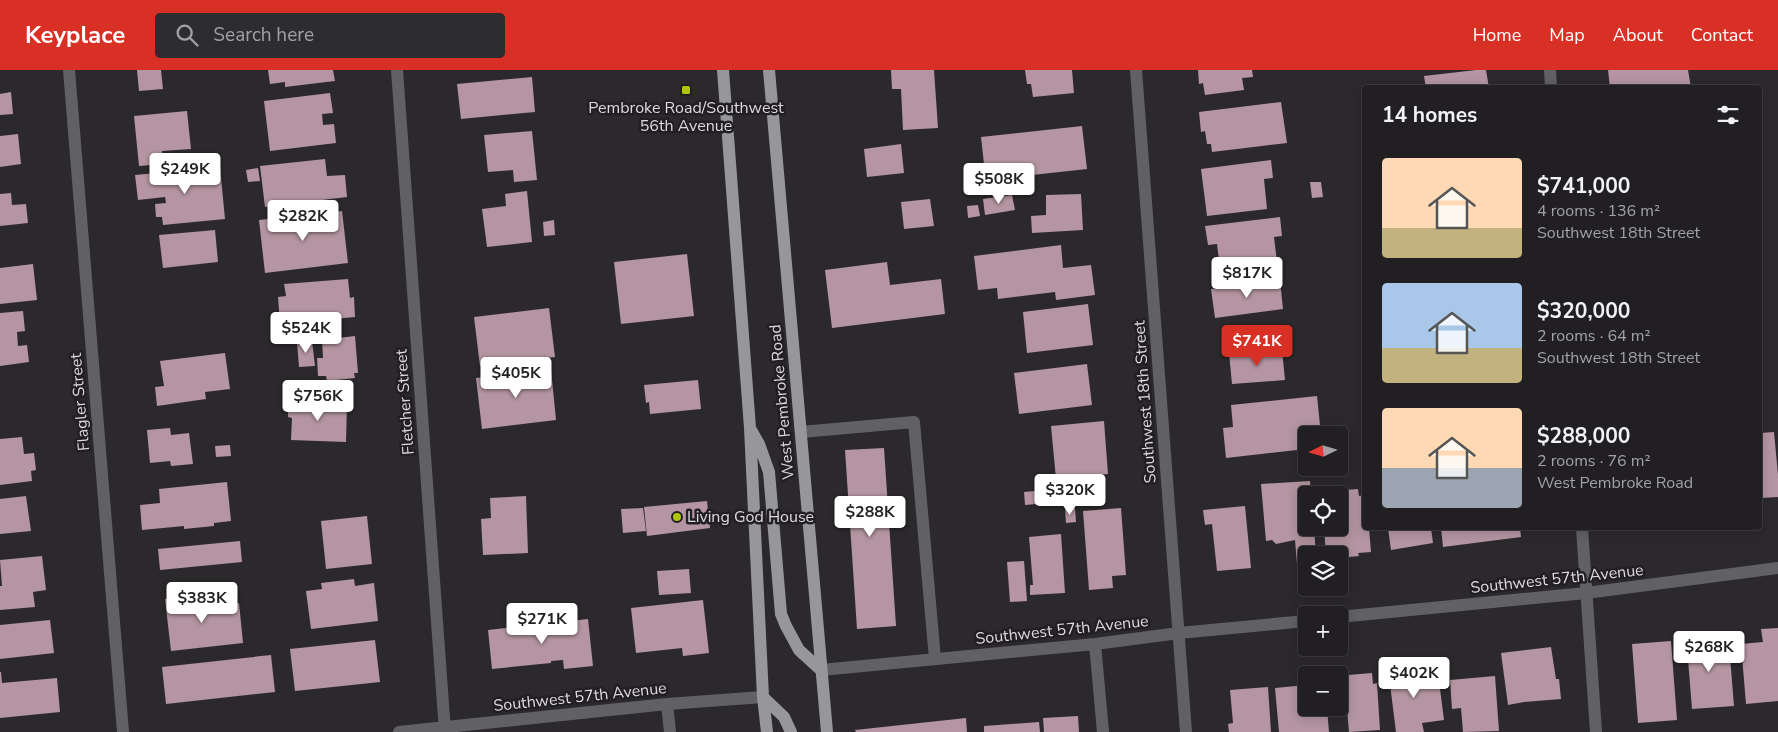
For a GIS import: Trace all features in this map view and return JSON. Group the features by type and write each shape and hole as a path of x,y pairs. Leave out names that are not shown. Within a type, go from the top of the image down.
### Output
{"main road":[{"name":"West Pembroke Road","path":"723,70 750,428 763,698 767,732"},
{"name":"West Pembroke Road","path":"769,70 827,732"},
{"path":"750,428 759,444 769,472 781,614 799,650 821,670"},
{"path":"763,698 784,717 790,732"}],"street":[{"name":"Flagler Street","path":"69,70 122,732"},
{"name":"Fletcher Street","path":"397,70 445,729"},
{"name":"Southwest 18th Street","path":"1136,70 1186,732"},
{"path":"1550,70 1551,85"},
{"path":"800,432 914,422 935,659"},
{"path":"1582,530 1596,732"},
{"name":"Southwest 57th Avenue","path":"1348,617 1586,593 1778,568"},
{"name":"Southwest 57th Avenue","path":"821,670 1095,644 1179,633 1298,622"},
{"path":"1095,644 1103,732"},
{"name":"Southwest 57th Avenue","path":"399,732 445,729 667,704 763,698"},
{"path":"667,704 670,732"}],"building":[{"path":"137,70 161,70 163,89 139,91"},
{"path":"268,70 333,70 335,81 285,87 285,82 270,84"},
{"path":"891,70 934,70 938,128 903,130 901,89 892,89"},
{"path":"1025,70 1072,70 1074,93 1033,97 1031,84 1027,84"},
{"path":"1198,70 1252,70 1253,77 1242,78 1244,90 1205,95 1203,83 1199,84"},
{"path":"1486,70 1488,85 1426,85 1424,76"},
{"path":"1608,70 1688,70 1690,85 1610,85"},
{"path":"532,77 535,112 461,119 457,84"},
{"path":"11,92 13,114 0,115 0,94"},
{"path":"330,93 333,113 322,114 323,125 334,124 336,143 270,151 264,101"},
{"path":"1281,102 1287,143 1212,152 1211,144 1207,144 1205,131 1201,132 1199,112"},
{"path":"187,111 191,149 162,151 163,164 139,166 134,116"},
{"path":"1082,126 1087,169 996,179 994,163 984,164 981,137"},
{"path":"532,131 537,180 514,182 513,170 488,172 484,135"},
{"path":"18,134 21,164 0,167 0,136"},
{"path":"901,144 904,173 867,177 864,149"},
{"path":"325,159 327,176 345,175 347,197 265,207 260,166"},
{"path":"1271,160 1273,178 1264,179 1267,209 1207,216 1201,169"},
{"path":"220,167 225,219 163,225 162,217 156,217 155,204 166,203 165,197 138,200 135,175"},
{"path":"258,168 260,181 248,182 246,170"},
{"path":"1310,182 1321,182 1323,197 1312,198"},
{"path":"527,191 532,242 487,247 482,209 506,206 505,194"},
{"path":"11,193 12,205 26,204 28,223 0,226 0,194"},
{"path":"1081,194 1083,230 1032,233 1031,216 1046,215 1046,195"},
{"path":"1012,195 1015,210 985,215 983,199"},
{"path":"930,199 934,226 904,229 901,202"},
{"path":"978,205 980,216 968,218 967,206"},
{"path":"342,211 348,263 265,273 259,220"},
{"path":"1280,217 1282,236 1274,237 1278,270 1216,278 1214,260 1219,260 1217,244 1208,245 1205,226"},
{"path":"554,220 555,235 544,236 543,222"},
{"path":"215,230 218,262 163,268 159,235"},
{"path":"1061,245 1063,268 1091,265 1095,295 1056,300 1055,292 998,299 997,288 978,290 974,256"},
{"path":"687,254 694,316 621,324 614,262"},
{"path":"887,262 890,285 941,279 945,314 832,328 825,270"},
{"path":"33,264 37,300 0,304 0,268"},
{"path":"348,279 350,298 354,297 355,317 280,324 278,297 286,296 284,284"},
{"path":"1280,280 1283,309 1215,318 1211,289"},
{"path":"1088,304 1093,345 1027,353 1023,312"},
{"path":"549,308 555,357 480,366 474,317"},
{"path":"23,311 25,331 17,332 18,346 27,345 29,362 0,366 0,313"},
{"path":"355,336 358,373 354,373 355,378 327,381 326,376 318,376 317,358 323,358 322,340"},
{"path":"312,341 315,366 299,367 297,342"},
{"path":"1282,350 1285,380 1232,384 1229,353"},
{"path":"225,353 230,389 205,392 206,399 157,406 155,387 164,386 160,361"},
{"path":"1087,364 1092,405 1019,414 1014,373"},
{"path":"551,369 556,420 482,429 476,378"},
{"path":"698,380 701,409 650,414 649,402 646,403 644,385"},
{"path":"1317,396 1320,426 1298,426 1298,450 1226,458 1223,428 1233,427 1231,405"},
{"path":"288,402 347,405 346,442 291,440 292,418 288,417"},
{"path":"1104,421 1108,474 1056,479 1051,426"},
{"path":"170,428 171,435 189,433 193,464 171,466 170,461 150,463 147,430"},
{"path":"1774,432 1778,497 1762,498 1762,433"},
{"path":"22,437 24,454 34,453 36,470 31,471 32,481 0,485 0,439"},
{"path":"230,445 231,456 216,457 215,446"},
{"path":"884,448 896,626 857,629 845,450"},
{"path":"1310,481 1310,486 1298,486 1298,536 1315,536 1315,546 1298,546 1298,564 1295,540 1276,544 1272,540 1266,541 1261,484"},
{"path":"227,482 231,521 214,523 214,526 184,529 184,526 142,530 140,505 160,503 159,489"},
{"path":"1358,489 1359,496 1362,496 1362,530 1369,530 1371,552 1358,553 1359,556 1348,557 1348,546 1325,546 1325,536 1348,536 1348,490"},
{"path":"1035,491 1036,504 1025,505 1024,492"},
{"path":"26,496 31,531 0,534 0,499"},
{"path":"526,496 528,553 483,555 481,519 491,518 490,498"},
{"name":"Living God House","path":"707,501 710,528 647,536 644,507"},
{"path":"1245,506 1251,568 1217,571 1212,524 1205,525 1203,510"},
{"path":"643,508 646,531 623,533 621,509"},
{"path":"1075,508 1076,522 1066,523 1065,509"},
{"path":"1121,508 1126,575 1112,576 1113,588 1089,590 1083,511"},
{"path":"367,516 372,564 326,569 321,521"},
{"path":"1388,530 1431,530 1433,543 1391,550"},
{"path":"1441,530 1520,530 1521,537 1443,547"},
{"path":"1061,534 1065,593 1030,595 1030,585 1033,585 1029,537"},
{"path":"240,541 242,562 160,570 158,549"},
{"path":"42,556 46,590 33,592 35,607 0,610 0,586 2,586 0,560"},
{"path":"1024,561 1027,601 1010,602 1007,562"},
{"path":"689,569 691,593 659,595 657,571"},
{"path":"354,579 355,586 374,583 378,621 311,629 306,591 322,589 321,583"},
{"path":"196,596 197,608 239,603 243,643 171,651 165,599"},
{"path":"703,600 709,653 683,656 682,648 636,653 631,608"},
{"path":"588,619 593,666 564,669 563,660 492,669 488,630"},
{"path":"50,620 54,653 0,659 0,625"},
{"path":"1778,628 1778,701 1746,704 1741,644 1763,642 1761,629"},
{"path":"1708,632 1710,646 1729,644 1734,706 1692,709 1686,634"},
{"path":"375,640 380,682 295,691 290,649"},
{"path":"1671,641 1677,720 1638,723 1632,644"},
{"path":"1551,647 1556,679 1559,679 1561,699 1508,705 1501,653"},
{"path":"271,655 275,692 166,704 162,667"},
{"path":"1421,664 1424,682 1439,681 1444,720 1422,723 1424,732 1396,732 1388,668"},
{"path":"0,672 2,683 57,678 60,712 0,718"},
{"path":"1372,673 1373,684 1377,683 1380,730 1349,732 1348,675"},
{"path":"1495,676 1499,731 1463,732 1461,708 1452,709 1450,680"},
{"path":"1298,686 1298,716 1328,716 1329,732 1279,732 1275,688"},
{"path":"1268,687 1271,732 1229,732 1228,724 1233,723 1230,690"},
{"path":"1078,716 1079,732 1044,732 1043,718"},
{"path":"966,718 967,732 856,732 855,730"},
{"path":"1039,722 1040,732 984,732 984,726"}],"place":[{"name":"Pembroke Road/Southwest 56th Avenue","path":"686,90"},
{"name":"Living God House","path":"677,517"}]}
